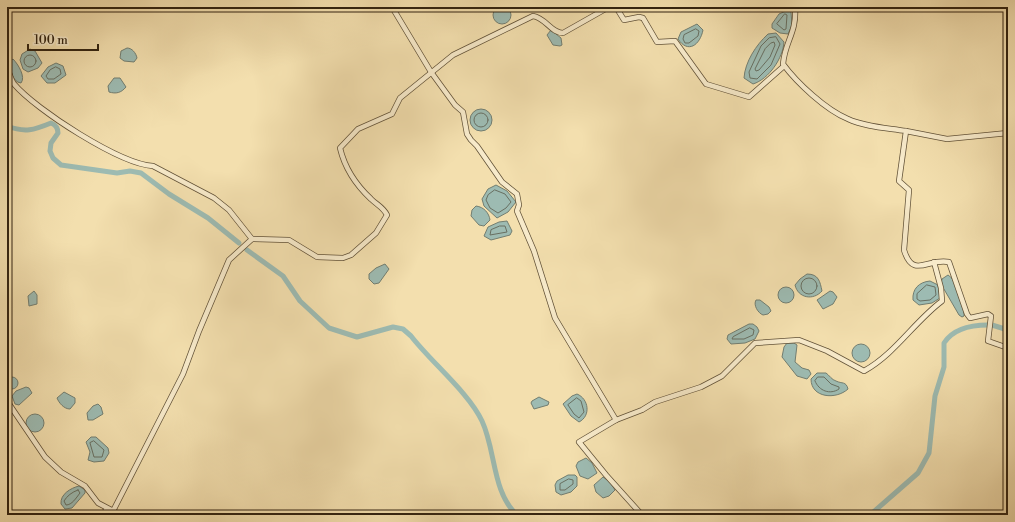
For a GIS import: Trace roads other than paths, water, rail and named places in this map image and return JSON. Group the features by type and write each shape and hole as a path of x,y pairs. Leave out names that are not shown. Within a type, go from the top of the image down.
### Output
{"street":[{"path":"392,7 432,72 455,105 463,112 467,134 471,140 502,182 517,194 519,205 517,211 534,251 555,318 616,420"},
{"path":"113,511 183,374 198,331 228,260 252,239 289,240 317,257 334,259 351,255 376,233 387,215 382,207 374,202 358,186 347,169 340,148 358,129 392,114 400,98 453,55 533,16 540,17 553,29 563,34 609,7"},
{"path":"616,7 624,20 639,17 643,18 657,42 675,41 706,84 749,97 784,66"},
{"path":"795,7 796,22 784,54 784,66 826,105 849,120 947,139 1008,133"},
{"path":"7,67 14,83 59,121 111,152 144,165 153,166 214,198 229,210 252,239"},
{"path":"906,131 899,181 909,190 904,250 907,258 914,266 918,267 934,262 949,262 967,314 970,318 988,314 991,316 988,341 1008,348"},
{"path":"642,515 579,442 616,420 642,410 655,402 701,387 722,376 755,344 799,340 827,351 864,371 880,362 925,315 942,301 941,288 934,262"},
{"path":"7,401 45,457 61,472 84,486 98,503 121,515"},
{"path":"102,515 107,509"}],"water":[{"path":"502,6 508,9 511,15 508,21 502,24 496,21 493,15 496,9"},
{"path":"788,10 791,12 792,25 788,34 780,33 772,28 772,24 779,14"},
{"path":"697,24 703,30 699,40 690,47 682,44 678,39 681,32"},
{"path":"551,30 561,38 562,45 553,45 547,35"},
{"path":"776,33 784,42 781,55 770,73 753,84 744,78 746,66 755,49 764,38 768,34"},
{"path":"127,48 136,54 137,58 134,62 124,61 120,58 121,51"},
{"path":"30,49 35,51 42,63 38,68 28,72 23,69 20,60 22,54"},
{"path":"13,59 19,67 23,77 21,83 18,82 12,75 9,62"},
{"path":"56,63 63,66 66,75 55,83 47,83 41,76 48,67"},
{"path":"114,78 120,78 126,87 122,91 114,93 109,92 108,86"},
{"path":"481,109 489,112 492,120 489,128 481,131 473,128 470,120 473,112"},
{"path":"496,185 507,191 516,202 508,212 497,218 484,206 482,199 488,189"},
{"path":"476,206 484,209 489,215 490,220 484,226 479,225 471,216 472,210"},
{"path":"507,221 512,231 510,235 491,240 484,236 488,227 499,222"},
{"path":"385,264 389,269 379,283 374,284 369,279 369,274 376,268"},
{"path":"807,274 814,275 818,279 822,291 810,297 806,297 799,293 795,285"},
{"path":"948,275 954,282 963,306 964,316 962,317 959,315 941,284 942,279"},
{"path":"930,281 938,285 940,298 932,303 919,305 913,300 915,289 923,283"},
{"path":"783,287 789,287 794,292 792,301 789,303 783,303 778,298 778,292"},
{"path":"34,291 37,295 37,304 29,306 28,296"},
{"path":"830,291 837,297 833,304 823,309 817,300"},
{"path":"756,300 760,300 769,307 771,311 768,314 761,314 756,306"},
{"path":"749,324 753,324 759,331 755,339 745,343 731,344 727,339 728,335"},
{"path":"787,343 794,343 797,345 795,362 802,368 809,370 811,374 807,379 797,376 782,357 784,347"},
{"path":"857,344 865,344 870,349 868,360 865,362 857,362 852,357 852,349"},
{"path":"817,373 826,373 832,379 845,384 848,389 843,393 831,396 820,393 815,390 811,379"},
{"path":"10,377 14,377 18,383 14,389 10,389 6,385 6,381"},
{"path":"26,387 29,388 32,393 19,405 15,404 12,396 16,391"},
{"path":"64,392 75,398 75,403 70,409 62,405 57,398"},
{"path":"577,394 584,400 587,408 585,416 579,422 571,416 563,404 572,396"},
{"path":"539,397 549,402 548,405 534,409 531,403"},
{"path":"98,404 101,407 103,414 93,420 88,420 87,413 93,406"},
{"path":"35,414 41,417 44,423 41,429 35,432 29,429 26,423 29,417"},
{"path":"91,437 96,437 108,448 109,453 104,461 94,462 88,460 90,452 86,442"},
{"path":"586,458 592,463 597,473 588,479 580,476 576,466 578,462"},
{"path":"568,475 575,475 577,477 577,486 571,492 561,495 556,492 555,485 557,481"},
{"path":"603,477 610,482 615,490 609,496 603,498 596,492 594,485"},
{"path":"79,486 85,490 85,493 72,508 65,509 61,504 62,497 73,488"}],"waterway":[{"path":"7,126 29,130 51,123 53,124 58,130 58,133 51,143 50,151 53,158 61,165 117,173 130,171 141,173 169,194 208,218 239,243"},
{"path":"247,250 283,276 300,301 329,328 357,337 393,327 403,329 411,336 476,410 482,421 490,445 495,471 503,495 509,506 517,515"},
{"path":"870,515 918,473 929,453 935,396 944,367 944,343 957,331 969,327 988,325"},
{"path":"992,325 1008,330"}]}
